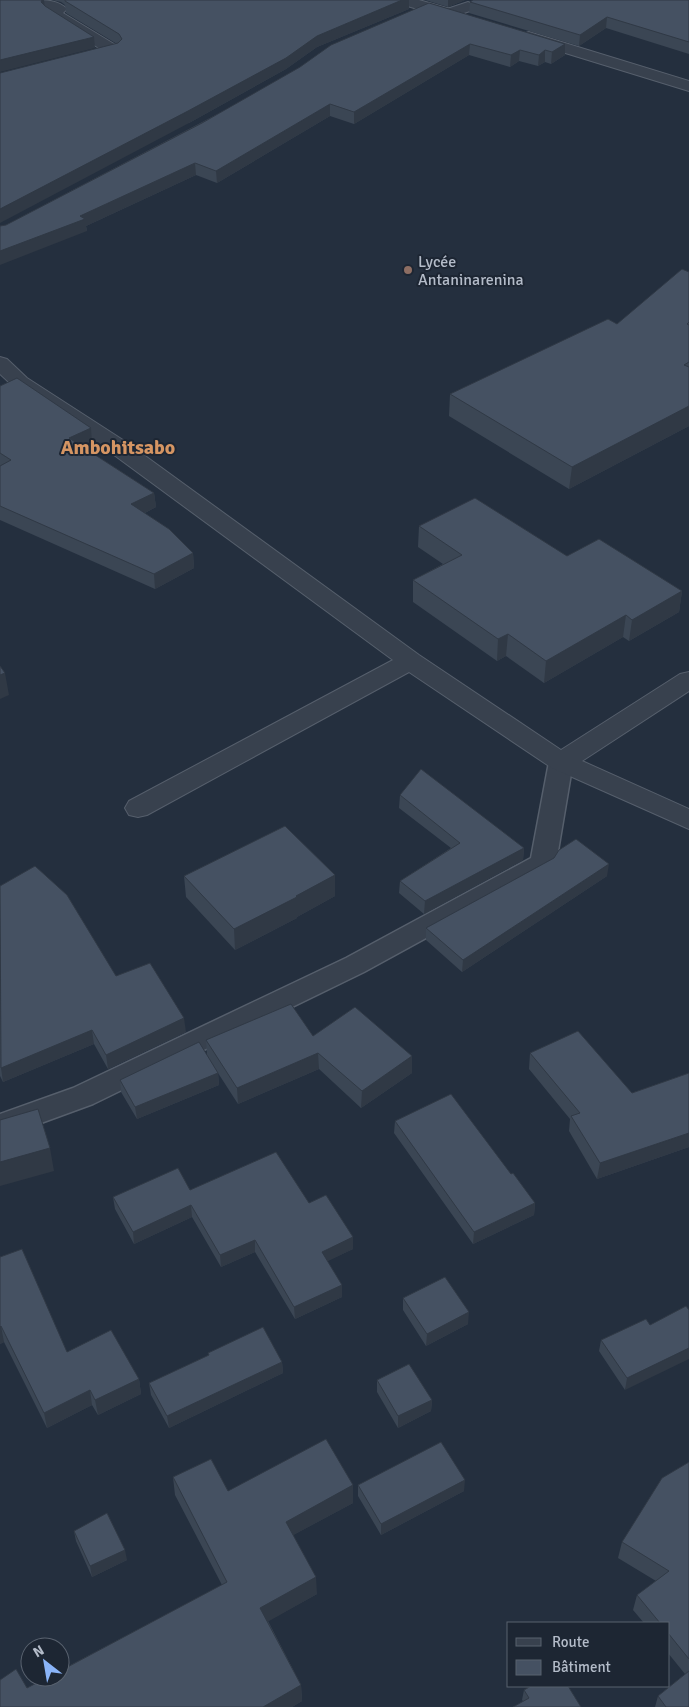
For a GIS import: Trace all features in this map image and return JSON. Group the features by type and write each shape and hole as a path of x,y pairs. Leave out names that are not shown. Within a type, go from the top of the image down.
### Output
{"street":[{"path":"41,0 59,9 52,13 113,50 96,55"},
{"path":"402,0 441,7 478,10"},
{"path":"403,18 441,7"},
{"path":"518,28 687,81"},
{"path":"0,363 10,386 169,482 410,661 561,762 689,820"},
{"path":"138,808 410,661"},
{"path":"561,762 689,680"}],"lane":[{"path":"0,1126 83,1096 355,965 543,862 561,762"}],"building":[{"path":"0,0 42,0 41,2 45,6 94,37 0,60"},
{"path":"65,0 402,0 317,36 286,58 0,209 0,73 118,43 122,39 119,34"},
{"path":"473,0 689,0 689,42 607,17 580,35 470,2"},
{"path":"429,3 565,44 552,52 545,50 539,55 520,50 511,55 470,44 354,112 330,104 216,171 195,163 80,216 85,219 0,251 0,226 6,225 202,123 300,67 331,45"},
{"path":"682,269 689,272 689,322 687,324 689,325 689,362 684,365 689,367 689,406 572,467 450,394 608,319 617,324"},
{"path":"17,378 91,428 69,438 154,493 131,504 169,529 193,553 154,574 0,506 0,466 11,460 0,453 0,386"},
{"path":"475,498 567,556 599,539 682,591 632,620 626,615 546,661 508,634 498,639 413,580 462,555 419,526"},
{"path":"0,666 5,673 0,675"},
{"path":"421,769 524,848 425,901 400,881 460,843 400,795"},
{"path":"285,826 335,875 234,929 184,876"},
{"path":"576,839 609,864 463,960 426,928 554,858 559,850"},
{"path":"35,866 67,895 116,976 150,963 184,1018 106,1055 92,1030 1,1068 0,886"},
{"path":"291,1004 313,1036 355,1007 412,1056 362,1091 318,1053 237,1088 206,1040"},
{"path":"578,1031 632,1093 689,1073 689,1133 600,1163 571,1116 580,1113 530,1053"},
{"path":"199,1042 218,1073 135,1107 120,1080"},
{"path":"451,1094 535,1203 474,1232 395,1121"},
{"path":"38,1109 50,1148 0,1162 0,1120"},
{"path":"276,1152 309,1203 326,1195 353,1237 322,1252 342,1285 294,1307 255,1240 220,1255 191,1205 133,1232 113,1197 178,1168 190,1190"},
{"path":"22,1249 67,1352 111,1330 139,1379 95,1400 90,1390 44,1413 0,1327 0,1257"},
{"path":"445,1277 469,1312 427,1334 403,1298"},
{"path":"686,1306 689,1310 689,1348 627,1378 601,1340 646,1319 650,1325"},
{"path":"263,1327 282,1362 167,1416 149,1383"},
{"path":"409,1364 432,1400 398,1416 377,1380"},
{"path":"326,1439 353,1485 286,1522 316,1577 260,1608 301,1685 263,1707 0,1707 0,1680 16,1669 20,1676 20,1687 70,1687 70,1666 227,1582 173,1477 211,1459 228,1491"},
{"path":"441,1442 465,1480 381,1524 358,1485"},
{"path":"689,1462 689,1659 669,1634 669,1622 659,1622 637,1595 669,1571 622,1542 662,1478"},
{"path":"107,1513 125,1550 90,1566 74,1531"},
{"path":"689,1671 689,1707 666,1707 658,1696"},
{"path":"529,1687 569,1687 581,1707 513,1707 529,1698 524,1690"}],"place":[{"name":"Lycée Antaninarenina","path":"408,270"}],"district":[{"name":"Ambohitsabo","path":"118,447"}]}
